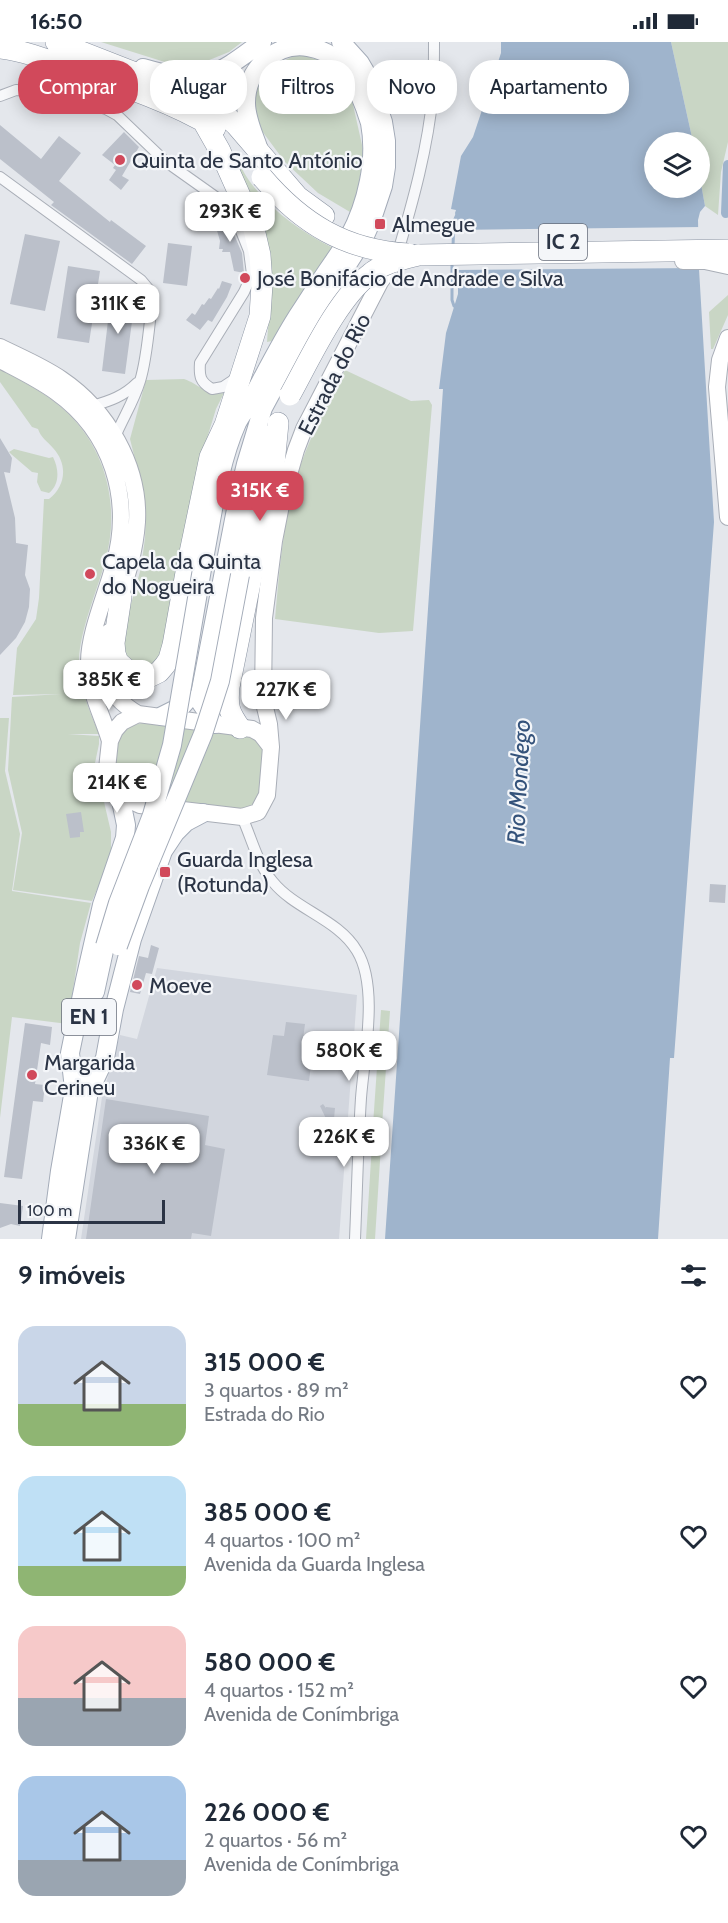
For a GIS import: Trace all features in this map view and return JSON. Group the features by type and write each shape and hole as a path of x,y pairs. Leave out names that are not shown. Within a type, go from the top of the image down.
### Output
{"highway":[{"name":"IC 2","path":"56,42 106,60"},
{"name":"IC 2","path":"0,48 18,50 113,83 168,104 203,121 227,135 250,160 265,167 298,197 324,216 356,231 390,240 415,243 726,256"},
{"name":"IC 2","path":"138,73 189,94 223,113 236,125 289,206 334,237 366,249 389,253 406,261 726,256"},
{"path":"121,597 114,643 118,662 132,674 142,677 151,676 159,672 169,659 210,457 225,424 260,316 262,284 260,255 253,225 220,151 203,121"},
{"path":"244,728 231,716 227,705 229,687 274,465 283,392 354,290 371,273 395,261 406,261"},
{"path":"261,456 278,423"},
{"path":"224,459 225,424"}],"main road":[{"path":"138,68 170,75 208,76 223,69 262,42"},
{"path":"112,946 140,886 203,734 220,681 265,428 283,392 305,330 363,240 375,212 386,167 383,122 360,63 341,42"},
{"path":"112,946 118,903 152,815 172,745 202,568 224,459 238,422 268,365 350,237 367,189 372,163 369,122 358,90 348,72 333,56 316,49 293,46 271,55 262,63 250,81 246,105 250,125 265,167"},
{"path":"406,261 700,261 726,256"},
{"name":"Estrada do Rio","path":"244,728 261,710 264,618 274,541 283,495 296,450 304,429 380,282 406,261"},
{"path":"728,338 718,369 717,387 728,517"},
{"path":"0,347 63,380 92,406 115,437 131,476 136,499 137,520 132,558 108,636 104,667 111,692 138,714 244,728 261,734 271,747"},
{"path":"0,360 40,381 77,410 102,441 116,474 121,520 119,541 89,659 92,691 110,741"},
{"path":"215,724 199,699 246,464 263,408 283,392"},
{"path":"162,716 183,706 191,693 235,466 247,425 251,401"},
{"name":"Estrada do Rio","path":"250,814 267,795 271,747 269,724 263,699"},
{"path":"81,1091 70,1053 102,905 125,838 126,825 120,796 109,782 107,769 110,741 122,722 138,714"},
{"path":"120,796 140,805 203,813 250,814"},
{"path":"81,1091 105,1058 114,1009 132,939 163,851 186,822 203,813"},
{"name":"EN 1","path":"51,1239 60,1171 98,1037 112,946"},
{"name":"EN 1","path":"66,1239 81,1091"}],"street":[{"name":"Estrada do Rio","path":"406,261 432,94 434,42"},
{"path":"0,96 16,90 27,91 28,100 36,103 43,99 44,90 106,109 117,115 165,161 227,205 235,216 249,251 252,274 244,292 200,363 199,375 204,384 212,389 223,387 241,376"},
{"path":"0,177 141,280 151,292 152,303 141,378 115,437"},
{"path":"92,406 111,401 128,392 141,378"},
{"path":"250,814 252,839"},
{"path":"250,814 252,839 257,858 273,883 289,897 342,933 357,951 368,979 369,1005 361,1099 355,1239"}],"shaded area":[{"path":"157,968 357,995 339,1239 81,1239 102,1097 120,1035 137,1039"}],"green space":[{"path":"101,42 242,42 229,52 209,60 158,60"},
{"path":"671,42 728,42 728,142 721,172 718,215 705,206 704,198 710,198 710,132 691,132"},
{"path":"298,54 319,60 285,60"},
{"path":"259,86 259,114 355,114 364,154 356,199 350,212 318,193 285,162 259,127 253,101"},
{"path":"236,159 251,184 271,206 311,236 333,248 272,341 267,342 271,287 232,162"},
{"path":"728,295 728,315 711,349 709,312"},
{"path":"0,369 48,397 77,423 90,440 99,459 110,499 110,541 86,623 79,660 83,689 99,734 68,734 99,736 95,763 111,832 111,857 92,901 13,890 22,833 8,770 12,697 61,694 13,695 17,648 36,619 44,499 49,499 59,488 63,468 58,454 42,437 38,429 32,427 0,382"},
{"path":"345,370 411,401 429,400 432,405 413,631 379,633 275,619 284,535 292,493 309,443"},
{"path":"184,379 207,391 224,393 216,409 196,474 167,645 149,669 125,661 123,641 141,568 146,512 130,439 146,380"},
{"path":"14,449 53,457 57,481 49,493 41,491 37,482 38,473 32,472 9,452"},
{"path":"0,718 9,718 5,771 20,834 12,891 91,903 80,943 68,1024 12,1017 0,1118"},
{"path":"144,723 255,737 266,753 261,793 253,806 245,809 144,798 122,788 115,771 119,741 123,732 131,726"},
{"path":"381,1010 390,1011 381,1140 372,1139"},
{"path":"372,1144 381,1145 375,1239 366,1239"}],"water":[{"name":"Rio Mondego","path":"501,42 671,42 691,132 644,132 644,198 704,198 705,206 698,220 699,269 714,522 674,1058 670,1058 658,1239 385,1239 443,389 439,389 446,333 458,294 458,221 456,210 451,209 461,156 473,137 481,114 629,114 629,60 499,60"}],"pier":[{"path":"702,227 700,268 455,270 455,230"}],"building":[{"path":"0,125 41,159 59,136 81,153 59,181 110,222 111,220 146,246 132,264 51,205 54,202 0,159"},
{"name":"Quinta de Santo António","path":"124,132 139,147 122,176 129,180 121,190 109,180 116,170 113,168 115,165 102,155"},
{"path":"226,216 242,253 244,273 234,271 230,252 222,252 223,249 219,249 220,241 214,220"},
{"path":"25,234 60,241 45,311 10,304"},
{"path":"168,243 192,246 187,286 163,283"},
{"path":"68,266 100,271 89,343 57,338"},
{"path":"222,281 232,284 227,297 212,322 208,320 200,330 186,320 192,313 195,315 209,298 211,299"},
{"path":"111,296 135,299 125,374 102,371"},
{"path":"0,438 12,458 10,473 4,472 15,518 16,543 28,545 25,575 30,589 25,622 16,638 0,655"},
{"path":"81,812 84,832 80,832 80,837 70,838 66,814"},
{"path":"710,884 726,885 725,903 709,902"},
{"path":"151,945 159,948 152,974 146,973 140,994 130,992 139,956 148,958"},
{"path":"286,1022 305,1024 303,1039 314,1041 309,1081 267,1075 273,1035 284,1036"},
{"path":"25,1023 52,1027 50,1045 41,1043 35,1084 45,1085 43,1102 33,1101 22,1179 4,1177"},
{"path":"106,1099 209,1116 205,1145 225,1149 211,1236 192,1233 191,1239 86,1239"},
{"path":"323,1104 326,1108 335,1108 334,1119 347,1133 345,1146 337,1142 320,1106"},
{"path":"0,1203 23,1206 20,1226 11,1224 0,1228"}],"waterway":[{"path":"726,213 728,165"},
{"path":"453,246 454,221 458,212"},
{"path":"452,262 452,300 454,306 457,307"}],"place":[{"name":"Quinta de Santo António","path":"120,160"},
{"name":"Almegue","path":"380,224"},
{"name":"José Bonifácio de Andrade e Silva","path":"245,278"},
{"name":"Capela da Quinta do Nogueira","path":"90,574"},
{"name":"Guarda Inglesa (Rotunda)","path":"165,872"},
{"name":"Moeve","path":"137,985"},
{"name":"Margarida Cerineu","path":"32,1075"}]}
